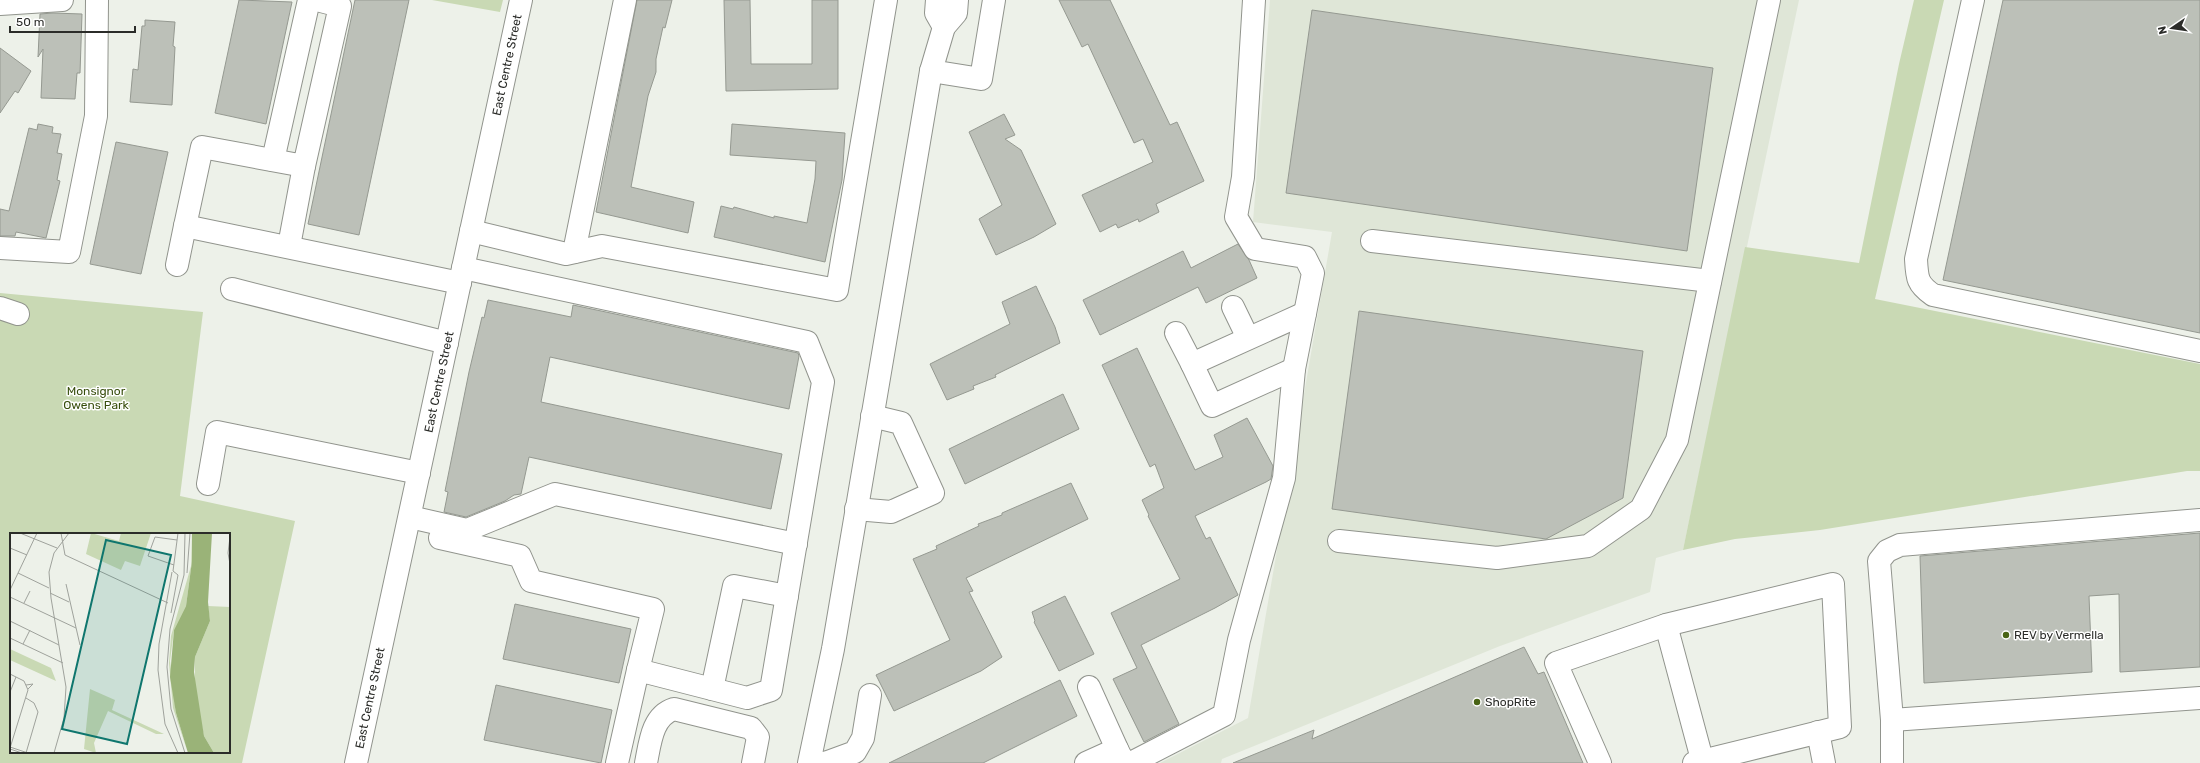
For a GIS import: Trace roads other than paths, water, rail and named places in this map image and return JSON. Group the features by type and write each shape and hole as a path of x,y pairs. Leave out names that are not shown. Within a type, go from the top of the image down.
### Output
{"street":[{"path":"0,4 62,0"},
{"path":"0,248 70,252 96,116 97,0"},
{"path":"273,160 309,0"},
{"path":"288,246 304,166 340,6 317,0"},
{"name":"East Centre Street","path":"356,763 521,0"},
{"path":"574,252 625,0"},
{"path":"471,231 566,254 602,246 838,290 886,0"},
{"path":"937,0 936,14 944,27"},
{"path":"870,695 863,738 855,752 826,762 810,763 833,648 931,71 944,27 956,13 957,0"},
{"path":"931,71 981,79 994,0"},
{"path":"1089,686 1122,759 1131,763 1224,715 1239,640 1284,478 1294,369 1313,273 1305,257 1255,249 1236,217 1243,177 1254,0"},
{"path":"1339,541 1497,558 1588,546 1641,509 1677,440 1769,0"},
{"path":"1973,0 1916,259 1916,274 1920,287 1933,295 2200,351"},
{"path":"177,265 202,147 304,166"},
{"path":"185,226 288,246 462,276 807,342 824,382 771,690 747,698 638,670"},
{"path":"1372,241 1710,281"},
{"path":"232,289 447,343"},
{"path":"1233,307 1248,338"},
{"path":"1192,364 1305,313"},
{"path":"1176,333 1212,406 1294,369"},
{"path":"856,510 891,512 933,493 901,423 872,416"},
{"path":"208,484 217,432 419,473"},
{"path":"408,524 467,530 555,494 796,544"},
{"path":"1892,763 1892,720 1879,560 1886,551 1900,545 2200,520"},
{"path":"408,524 520,556 531,581 653,609 617,763"},
{"path":"1600,763 1556,663 1666,625 1834,584 1840,727 1700,762 1666,625"},
{"path":"712,689 734,586 787,596"},
{"path":"1892,720 2200,698"},
{"path":"622,742 648,756 655,726 664,712 674,709 751,728 758,737 753,763"},
{"path":"1818,732 1824,763"},
{"path":"1086,763 1117,749"}],"place":[{"name":"REV by Vermella","path":"2006,635"},
{"name":"ShopRite","path":"1477,702"}],"park label":[{"name":"Monsignor Owens Park","path":"96,398"}]}
